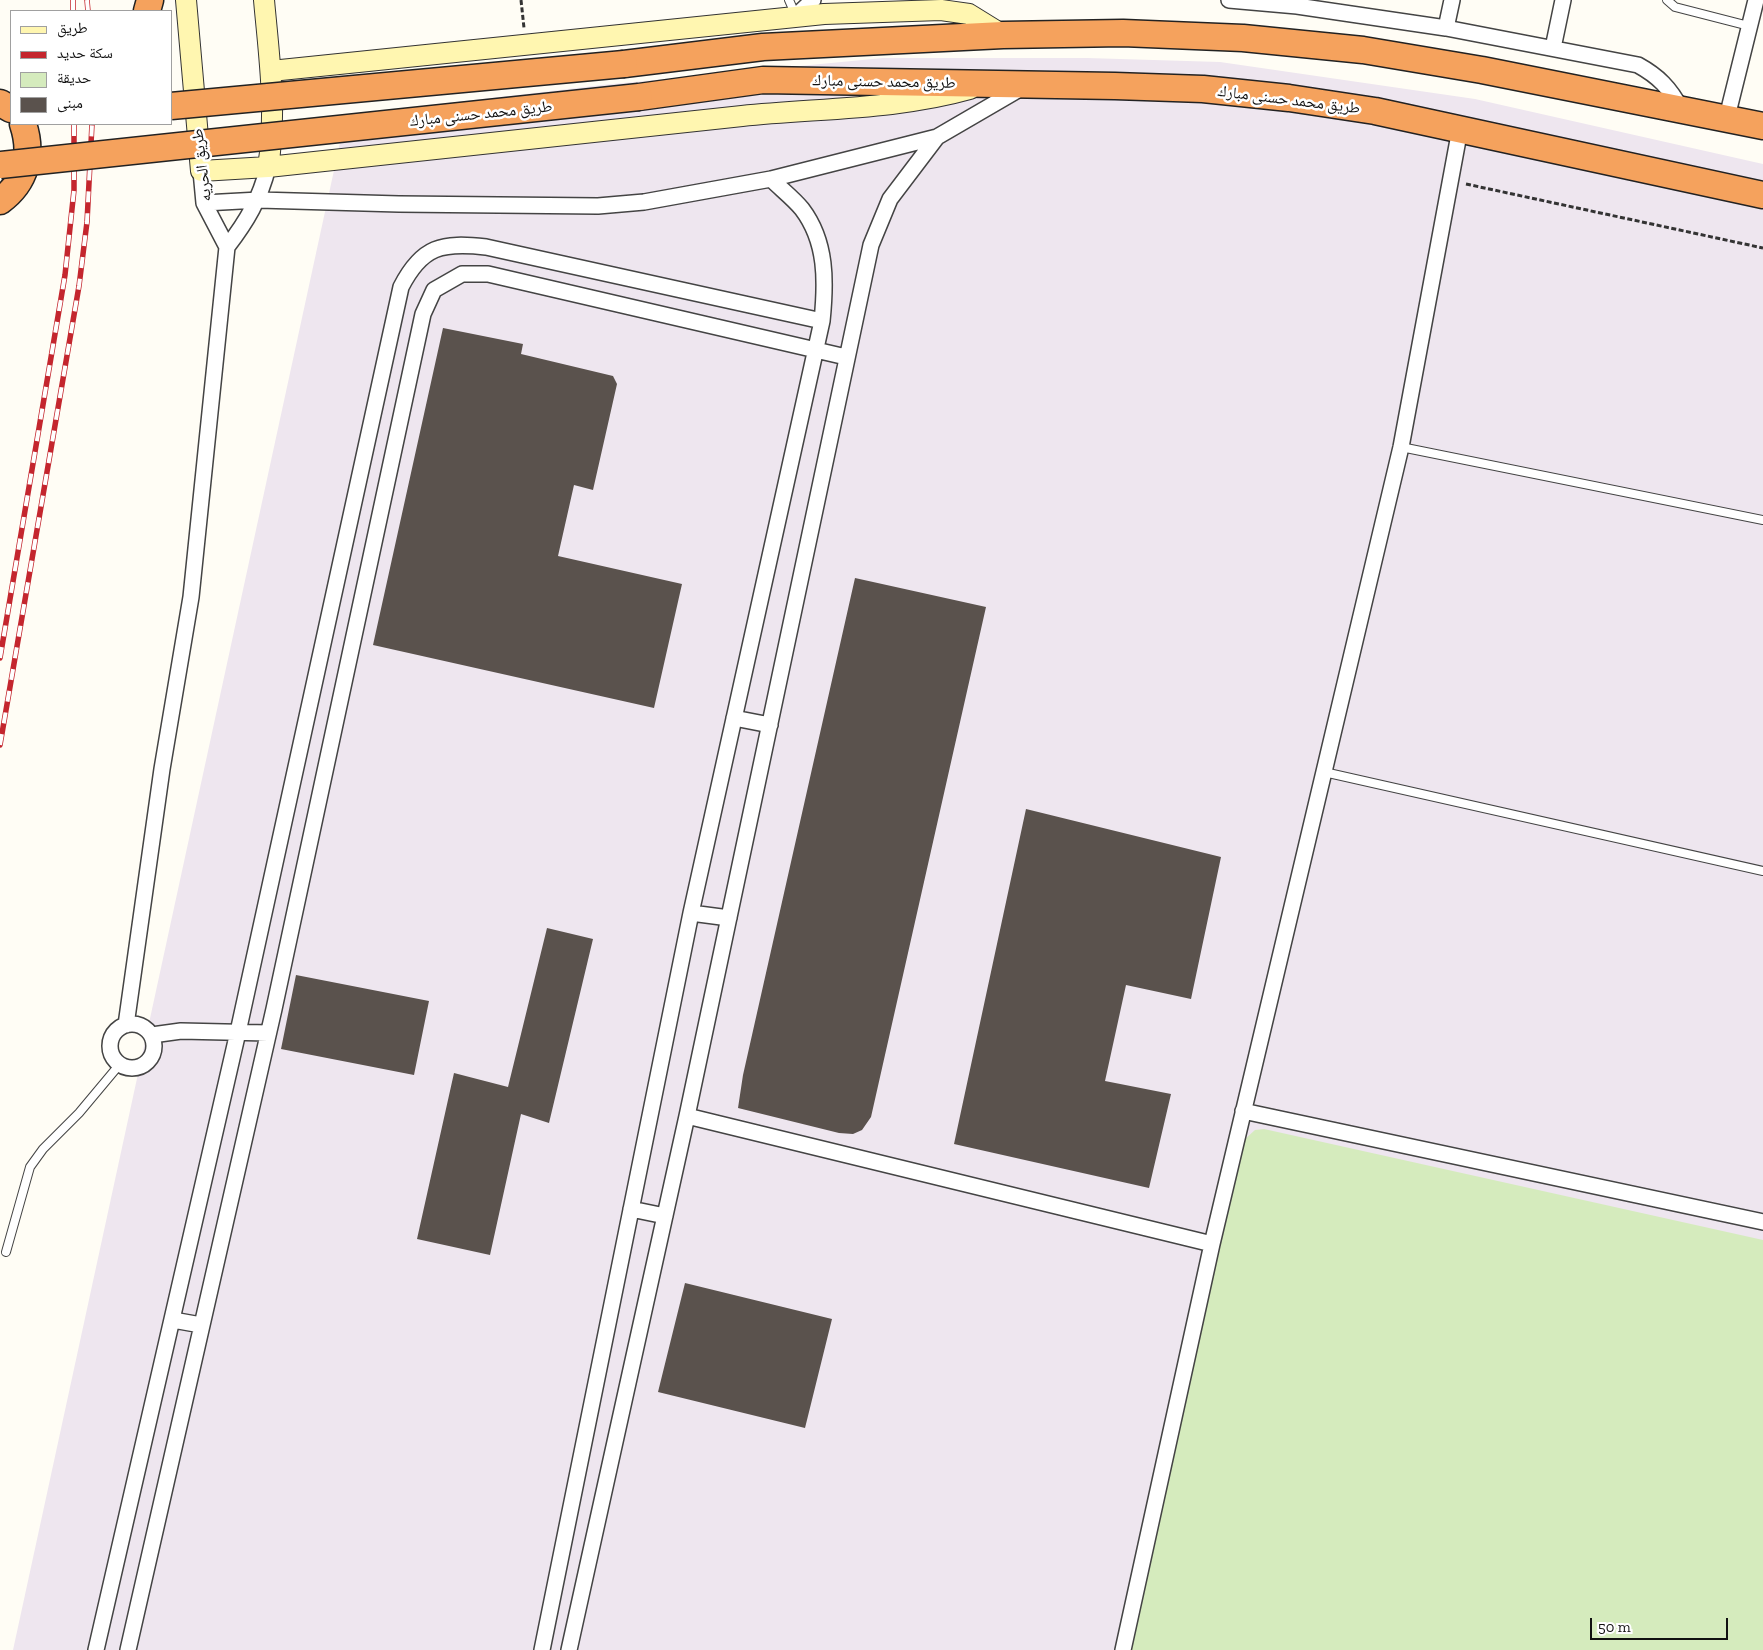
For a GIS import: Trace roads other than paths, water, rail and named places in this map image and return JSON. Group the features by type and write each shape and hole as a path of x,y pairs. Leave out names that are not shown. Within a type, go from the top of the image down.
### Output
{"highway":[{"path":"172,106 624,64 763,47 1002,35 1123,32 1243,38 1363,50 1482,70 1763,126"},
{"name":"طريق محمد حسنى مبارك","path":"0,165 639,97 763,80 992,83 1202,89 1289,98 1375,111 1763,195"},
{"path":"0,201 10,193 25,169 27,138 23,125"}],"street":[{"name":"طريق الحريه","path":"186,0 204,203 227,247"},
{"path":"126,1025 162,769 191,597 227,247 246,222 258,200 268,167 273,127 271,71 264,0"},
{"path":"793,8 813,0"},
{"path":"1228,0 1298,3 1446,28 1638,65 1656,75 1666,85 1681,109"},
{"path":"1446,28 1452,0"},
{"path":"1553,48 1563,0"},
{"path":"1727,118 1756,0"},
{"path":"271,71 526,44 793,8 941,10 969,14 1002,35"},
{"path":"201,171 268,167 790,111 893,104 945,96 992,83"},
{"path":"204,203 258,200 398,204 598,206 644,202 771,179 937,136 1029,84"},
{"path":"1123,1650 1212,1244 1401,447 1460,129"},
{"path":"569,1650 688,1116 871,245 890,199 937,136"},
{"path":"542,1650 691,913 822,321 825,287 823,260 817,238 810,221 800,207 771,179"},
{"path":"96,1650 238,1032 401,287 409,271 422,256 440,248 470,245 822,321"},
{"path":"128,1650 268,1033 423,314 434,290 462,274 488,274 846,357"},
{"path":"734,718 770,724"},
{"path":"691,913 730,918"},
{"path":"126,1025 141,1025 152,1035 153,1053 146,1063 133,1067 120,1064 112,1053 112,1039 115,1033 126,1025"},
{"path":"152,1035 181,1031 268,1033"},
{"path":"1243,1111 1763,1222"},
{"path":"688,1116 1212,1244"},
{"path":"631,1209 665,1216"},
{"path":"173,1320 201,1325"}],"lane":[{"path":"1667,0 1675,7 1749,26"},
{"path":"1401,447 1763,520"},
{"path":"1324,772 1763,871"},
{"path":"6,1252 30,1167 43,1149 78,1113 120,1064"}],"railway":[{"path":"73,0 73,10"},
{"path":"87,0 88,10"},
{"path":"0,658 65,275 74,190 74,125"},
{"path":"0,745 79,286 87,222 92,125"}]}
